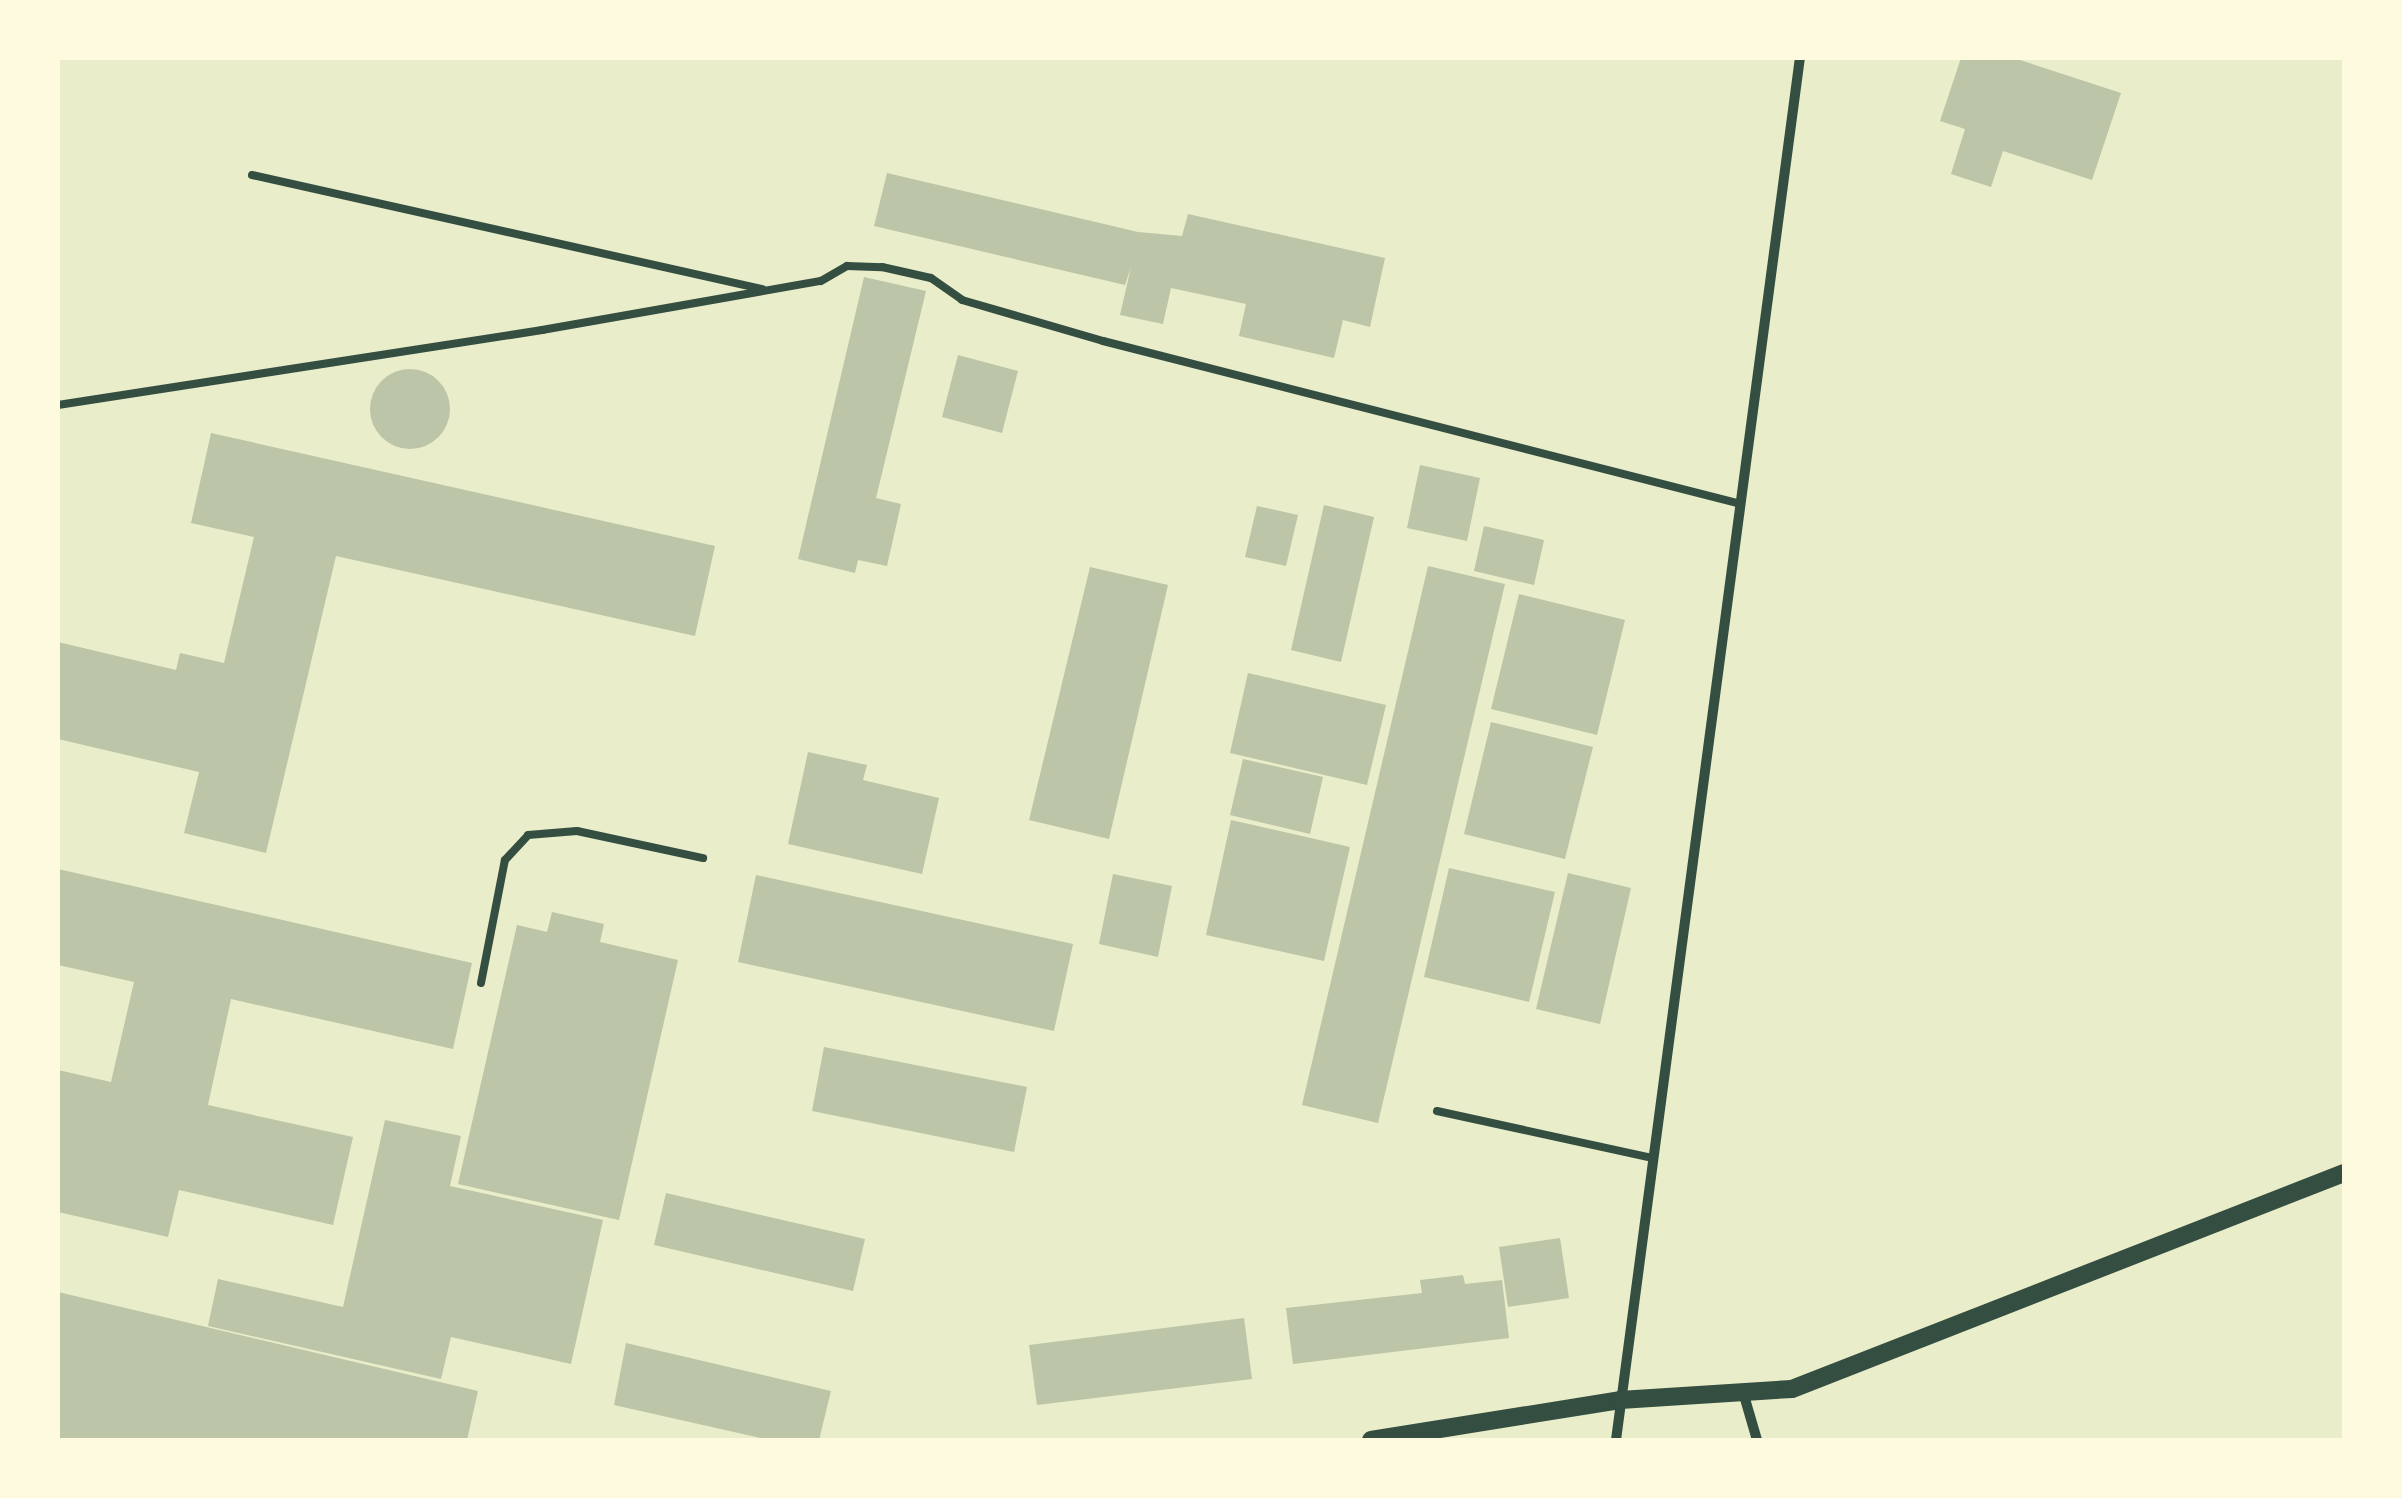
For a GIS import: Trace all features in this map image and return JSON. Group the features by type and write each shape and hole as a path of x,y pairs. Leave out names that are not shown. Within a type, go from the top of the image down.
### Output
{"street":[{"path":"1616,1440 1800,58"},
{"path":"1371,1440 1620,1400 1792,1389 2344,1173"},
{"path":"1743,1392 1756,1440"}],"lane":[{"path":"252,175 766,290"},
{"path":"58,405 821,281 846,266 882,267 931,278 962,300 1103,341 1740,504"},
{"path":"481,983 505,860 528,835 577,830 703,858"},
{"path":"1437,1111 1653,1158"}],"building":[{"path":"1961,58 2014,58 2121,93 2092,180 2003,151 1991,187 1951,174 1965,129 1940,121"},
{"path":"887,173 1138,232 1182,236 1188,214 1385,258 1370,327 1343,320 1334,358 1239,336 1246,304 1171,288 1163,324 1120,315 1131,267 1125,285 874,226"},
{"path":"864,277 926,291 876,498 901,504 887,566 858,560 855,573 798,559"},
{"path":"958,355 1018,371 1002,433 942,417"},
{"path":"410,369 425,372 438,381 447,394 447,424 438,437 425,446 410,449 395,446 382,437 373,424 370,409 373,394 382,381 395,372"},
{"path":"211,433 715,546 695,636 336,556 266,853 184,833 199,772 58,739 58,642 176,670 180,653 224,663 254,537 191,523"},
{"path":"1420,465 1480,478 1467,541 1407,528"},
{"path":"1324,505 1374,517 1341,662 1291,650"},
{"path":"1257,506 1298,515 1286,566 1245,557"},
{"path":"1484,526 1544,540 1534,585 1474,571"},
{"path":"1428,566 1505,584 1378,1123 1302,1105"},
{"path":"1090,567 1168,585 1109,839 1029,820"},
{"path":"1519,594 1625,620 1597,735 1491,709"},
{"path":"1248,673 1386,705 1367,785 1230,753"},
{"path":"1491,722 1593,747 1565,859 1464,834"},
{"path":"808,752 867,765 863,780 939,798 922,874 788,844"},
{"path":"1243,759 1323,777 1310,834 1230,815"},
{"path":"1231,820 1350,847 1324,961 1206,935"},
{"path":"1449,868 1555,892 1529,1002 1424,977"},
{"path":"58,869 472,963 453,1049 231,999 208,1105 353,1137 333,1225 179,1190 168,1237 58,1212 58,1070 111,1082 134,982 58,965"},
{"path":"1568,873 1631,888 1600,1024 1536,1009"},
{"path":"1113,874 1172,886 1158,957 1099,944"},
{"path":"756,875 1073,944 1054,1031 738,962"},
{"path":"552,912 604,924 600,942 678,960 619,1220 458,1184 517,925 547,932"},
{"path":"824,1047 1027,1087 1014,1152 812,1111"},
{"path":"385,1120 461,1136 450,1186 603,1220 571,1364 451,1337 441,1379 208,1326 218,1279 343,1307"},
{"path":"666,1193 865,1239 853,1291 654,1245"},
{"path":"1560,1238 1569,1298 1508,1307 1499,1247"},
{"path":"1463,1275 1465,1284 1502,1280 1509,1338 1293,1364 1286,1308 1422,1293 1420,1280"},
{"path":"58,1292 478,1391 467,1440 58,1440"},
{"path":"1244,1318 1252,1379 1037,1405 1029,1345"},
{"path":"626,1343 831,1391 819,1440 769,1440 614,1405"}]}
